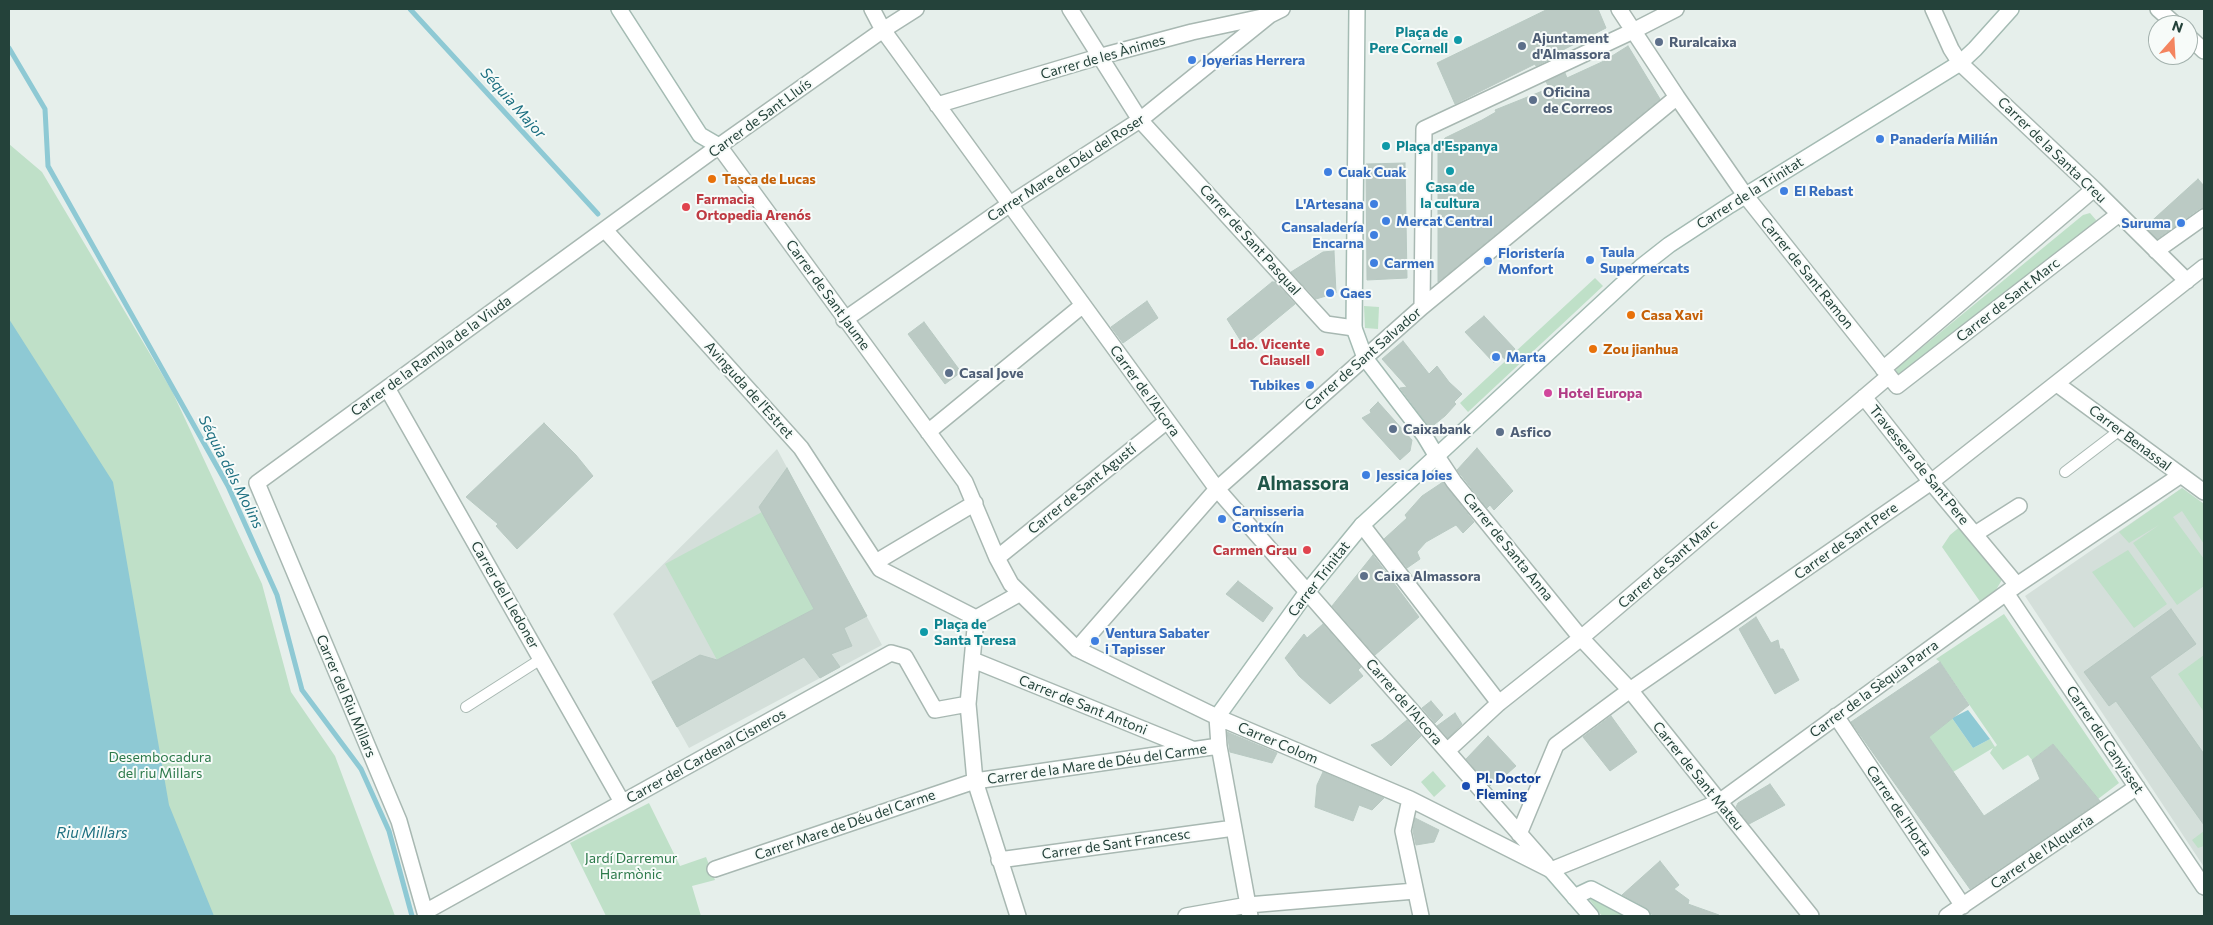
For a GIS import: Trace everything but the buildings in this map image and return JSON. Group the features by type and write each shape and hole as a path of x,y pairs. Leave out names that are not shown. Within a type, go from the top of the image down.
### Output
{"street":[{"name":"Carrer de Sant Jaume","path":"618,9 700,134 719,146 844,320 965,482 997,558 1010,584 1019,594"},
{"name":"Carrer de l'Alcora","path":"872,9 883,30 1217,489 1592,916"},
{"name":"Carrer de Sant Lluís","path":"605,230 719,146 883,30 916,9"},
{"name":"Carrer de Sant Pasqual","path":"1070,9 1098,57 1140,120 1326,324 1354,328"},
{"name":"Carrer de Sant Ramon","path":"1619,9 1745,196 1890,377"},
{"path":"1422,307 1424,129 1676,9"},
{"name":"Carrer de la Santa Creu","path":"1933,9 1951,49 1960,63 2094,189 2187,281"},
{"name":"Carrer de la Trinitat","path":"1436,455 1668,244 1960,63 1975,50 2011,9"},
{"path":"1357,10 1354,328 1365,358 1424,435 1436,455"},
{"name":"Carrer de les Ànimes","path":"937,105 1098,57 1274,11"},
{"name":"Carrer Mare de Déu del Roser","path":"844,320 1010,204 1140,120 1274,11"},
{"name":"Carrer de Sant Salvador","path":"1077,649 1217,489 1422,307 1677,97"},
{"name":"Carrer de Sant Marc","path":"1890,377 2094,189"},
{"name":"Carrer de Sant Marc","path":"1447,751 1499,703 1581,638 1864,397 2119,214"},
{"path":"2156,251 2204,217"},
{"name":"Carrer de la Rambla de la Viuda","path":"257,483 605,230"},
{"name":"Avinguda de l'Estret","path":"605,230 801,448 876,562"},
{"name":"Carrer de Sant Pere","path":"1519,834 1556,745 1630,690 1931,482 2204,267"},
{"path":"928,432 1083,305"},
{"name":"Carrer Benassal","path":"2057,384 2204,492"},
{"name":"Carrer del Lledoner","path":"387,388 622,802"},
{"name":"Travessera de Sant Pere","path":"1864,397 1975,534 2011,589"},
{"name":"Carrer de Sant Agustí","path":"997,558 1167,421"},
{"name":"Carrer Trinitat","path":"1217,717 1307,592 1362,525 1436,455"},
{"name":"Carrer de Santa Anna","path":"1436,455 1454,482 1581,638"},
{"name":"Carrer de la Sèquia Parra","path":"1551,870 1719,802 2011,589 2181,475"},
{"name":"Carrer del Riu Millars","path":"257,483 400,821 425,914"},
{"path":"975,503 876,562 880,569 976,618"},
{"name":"Travessera de Sant Pere","path":"1975,534 2019,506"},
{"path":"1362,525 1499,703"},
{"name":"Carrer del Canyisset","path":"2011,589 2137,787 2204,888"},
{"path":"976,618 1019,594"},
{"name":"Carrer Colom","path":"1019,594 1077,649 1217,717 1410,799 1551,870"},
{"path":"976,618 968,704 975,781 1018,916"},
{"name":"Carrer de Sant Mateu","path":"1581,638 1630,690 1811,916"},
{"name":"Carrer del Cardenal Cisneros","path":"425,914 891,653 905,657 935,710 968,704"},
{"name":"Carrer de Sant Antoni","path":"973,660 1193,750"},
{"name":"Carrer de l'Horta","path":"1836,716 1963,906"},
{"path":"1217,717 1218,746 1249,911"},
{"name":"Carrer de la Mare de Déu del Carme","path":"975,781 1218,746"},
{"name":"Carrer Mare de Déu del Carme","path":"715,869 975,781"},
{"name":"Carrer de l'Alqueria","path":"1947,916 2137,787"},
{"path":"1410,799 1403,831 1421,916"},
{"name":"Carrer de Sant Francesc","path":"999,860 1234,828"},
{"path":"1574,897 1591,889 1642,916"},
{"path":"1186,916 1249,911 1416,891"}],"lane":[{"path":"1418,153 1419,173 1423,182"},
{"path":"2065,472 2120,430"},
{"path":"466,708 541,659"}],"shaded area":[{"path":"777,449 882,645 689,748 613,614"},
{"path":"2182,488 2204,504 2204,867 2025,596"}],"green space":[{"name":"Desembocadura del riu Millars","path":"9,144 42,172 172,391 262,584 291,692 335,756 395,916 9,916"},
{"path":"2090,213 2096,220 2095,226 1900,374 1896,374 1897,368 2083,215"},
{"path":"1595,278 1603,286 1468,412 1460,403"},
{"path":"1364,306 1379,307 1378,329 1365,328"},
{"path":"2182,488 2204,504 2204,544 2182,511 2173,517 2204,559 2204,586 2177,605 2133,543 2159,525 2129,543 2119,532"},
{"path":"762,512 814,609 717,660 665,564"},
{"path":"1962,525 2003,578 1993,595 1981,603 1942,547 1950,535"},
{"path":"2128,550 2167,604 2134,628 2092,572"},
{"path":"2004,614 2119,783 2098,799 2053,744 2032,760 2028,755 2003,770 1990,753 1993,748 1953,772 1929,737 1952,718 1973,748 1990,739 1995,747 1997,745 1940,662 1936,659"},
{"path":"2204,655 2204,712 2178,674"},
{"path":"1433,771 1446,786 1434,797 1421,782"},
{"name":"Jardí Darremur Harmònic","path":"649,803 680,866 706,857 715,880 692,886 701,916 606,916 570,843"},
{"path":"2204,831 2204,846 2198,848 2192,840"},
{"path":"1586,895 1633,916 1602,916"}],"water":[{"name":"Riu Millars","path":"9,319 113,482 169,805 214,916 9,916"},
{"path":"1968,710 1990,739 1973,748 1952,718"}],"waterway":[{"name":"Séquia Major","path":"410,9 598,214"},
{"name":"Séquia dels Molins","path":"9,48 45,109 48,166 228,486 277,595 302,690 361,769 389,831 412,916"}],"place":[{"name":"Plaça de Pere Cornell","path":"1458,40"},
{"name":"Ruralcaixa","path":"1659,42"},
{"name":"Ajuntament d'Almassora","path":"1522,46"},
{"name":"Joyerias Herrera","path":"1192,60"},
{"name":"Oficina de Correos","path":"1533,100"},
{"name":"Panadería Milián","path":"1880,139"},
{"name":"Plaça d'Espanya","path":"1386,146"},
{"name":"Casa de la cultura","path":"1450,171"},
{"name":"Cuak Cuak","path":"1328,172"},
{"name":"Tasca de Lucas","path":"712,179"},
{"name":"El Rebast","path":"1784,191"},
{"name":"L'Artesana","path":"1374,204"},
{"name":"Farmacia Ortopedia Arenós","path":"686,207"},
{"name":"Mercat Central","path":"1386,221"},
{"name":"Suruma","path":"2181,223"},
{"name":"Cansaladería Encarna","path":"1374,235"},
{"name":"Taula Supermercats","path":"1590,260"},
{"name":"Floristería Monfort","path":"1488,261"},
{"name":"Carmen","path":"1374,263"},
{"name":"Gaes","path":"1330,293"},
{"name":"Casa Xavi","path":"1631,315"},
{"name":"Zou jianhua","path":"1593,349"},
{"name":"Ldo. Vicente Clausell","path":"1320,352"},
{"name":"Marta","path":"1496,357"},
{"name":"Casal Jove","path":"949,373"},
{"name":"Tubikes","path":"1310,385"},
{"name":"Hotel Europa","path":"1548,393"},
{"name":"Caixabank","path":"1393,429"},
{"name":"Asfico","path":"1500,432"},
{"name":"Jessica Joies","path":"1366,475"},
{"name":"Carnisseria Contxín","path":"1222,519"},
{"name":"Carmen Grau","path":"1307,550"},
{"name":"Caixa Almassora","path":"1364,576"},
{"name":"Plaça de Santa Teresa","path":"924,632"},
{"name":"Ventura Sabater i Tapisser","path":"1095,641"},
{"name":"Pl. Doctor Fleming","path":"1466,786"}],"district":[{"name":"Almassora","path":"1303,484"}]}
